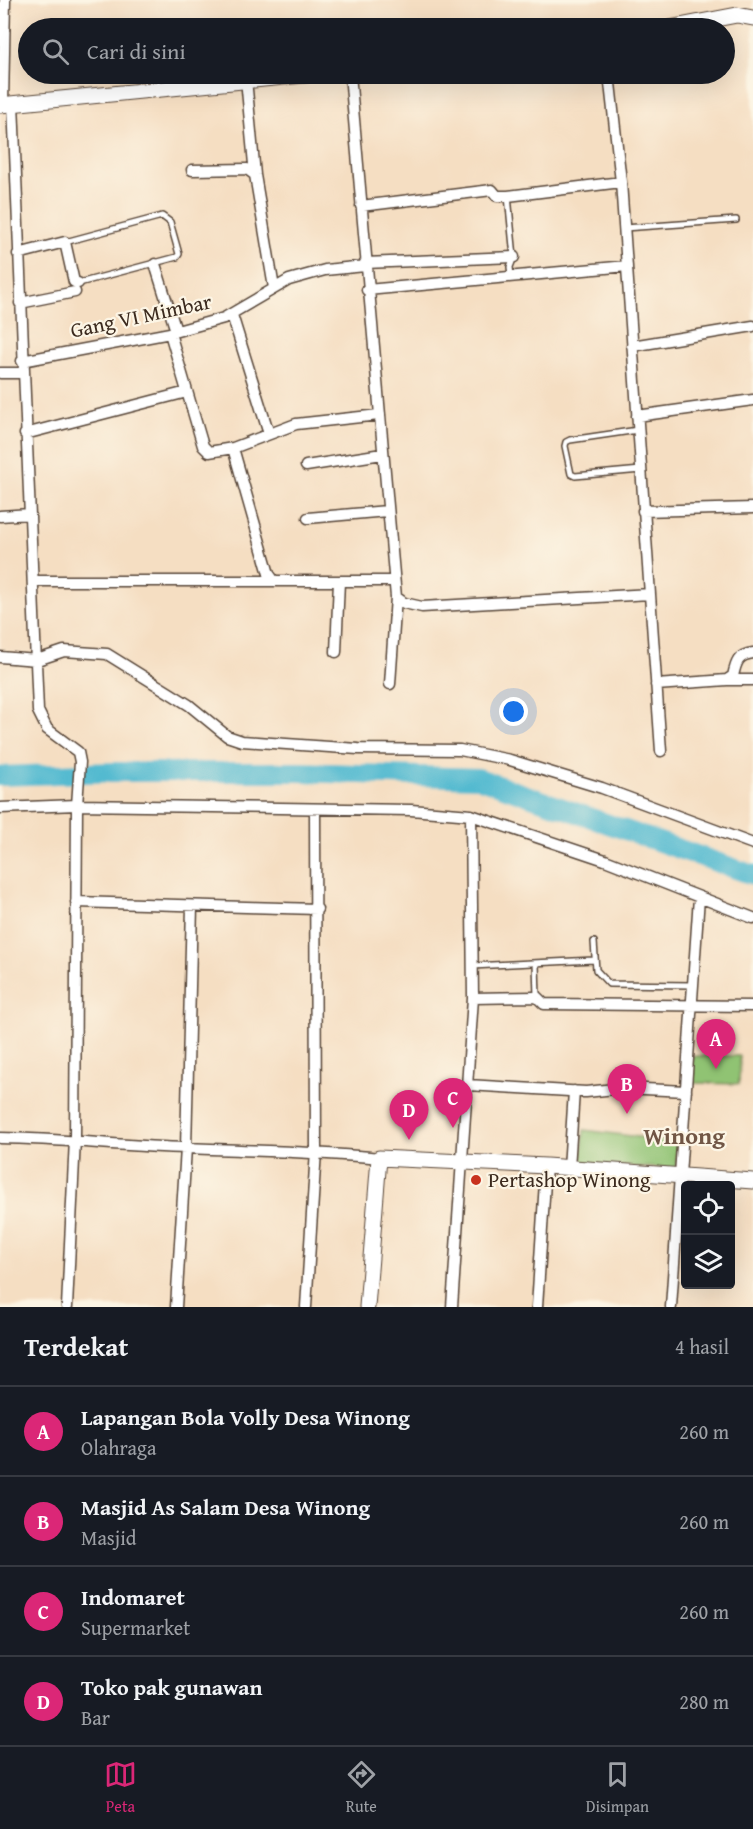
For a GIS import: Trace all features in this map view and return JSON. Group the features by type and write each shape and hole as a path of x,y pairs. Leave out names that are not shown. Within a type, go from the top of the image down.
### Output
{"street":[{"path":"5,0 5,104 18,254 40,718 47,729 76,750 80,762 77,805 75,1139 67,1307"},
{"path":"721,18 737,15 753,18"},
{"path":"5,104 198,84"},
{"path":"246,84 255,175 274,288"},
{"path":"351,84 367,290 396,597 390,684"},
{"path":"610,84 621,182 661,751"},
{"path":"192,170 247,169 255,175"},
{"path":"361,206 492,190 497,196 508,196 621,182"},
{"path":"18,254 65,242 76,288 20,303"},
{"name":"Gang VI Mimbar","path":"22,361 173,332 232,315 274,288 325,270 365,265 514,256"},
{"path":"155,264 187,392 206,450 215,452 233,448 296,424 379,415"},
{"path":"367,290 627,266"},
{"path":"232,315 269,434"},
{"path":"632,346 753,326"},
{"path":"0,373 23,374"},
{"path":"25,434 187,392"},
{"path":"637,416 753,400"},
{"path":"233,448 269,574 274,581"},
{"path":"306,465 382,454"},
{"path":"643,511 753,508"},
{"path":"308,518 387,512"},
{"path":"0,516 30,514"},
{"path":"33,580 393,581"},
{"path":"336,652 339,581"},
{"path":"396,597 404,603 422,607 650,594"},
{"path":"0,657 37,660 64,651 107,654 189,705 226,736 242,741 358,749 460,750 510,760 602,788 753,844"},
{"path":"727,680 733,676 736,661 741,656 753,653"},
{"path":"656,685 727,680 753,681"},
{"path":"0,808 77,805 411,810 471,815 605,860 753,918"},
{"path":"306,1307 316,1151 315,810"},
{"path":"453,1307 473,998 471,815"},
{"path":"671,1307 699,897"},
{"path":"76,902 317,909"},
{"path":"176,1307 186,1148 192,906"},
{"path":"473,998 537,997 544,1004 753,1006"},
{"path":"468,1085 574,1091 624,1088 686,1091"},
{"path":"569,1168 574,1091"},
{"path":"0,1137 75,1139 186,1148 316,1151 379,1158 546,1166 753,1181"},
{"path":"367,1307 379,1158"},
{"path":"537,1307 546,1166"}],"lane":[{"path":"508,196 514,256 510,267 511,276"},
{"path":"65,242 162,216 170,222 179,254 155,264 76,288"},
{"path":"624,228 736,220"},
{"path":"638,430 570,440 565,446 571,474 575,476 641,470"},
{"path":"594,942 596,970 609,984 694,985"},
{"path":"472,966 594,960"},
{"path":"536,963 537,997"}],"green space":[{"path":"692,1056 740,1056 739,1084 691,1083"},
{"path":"584,1130 677,1142 676,1169 581,1164"}],"waterway":[{"path":"0,776 114,772 299,772 478,778 753,875"}],"place":[{"name":"Lapangan Bola Volly Desa Winong","path":"716,1069"},
{"name":"Masjid As Salam Desa Winong","path":"627,1114"},
{"name":"Indomaret","path":"453,1128"},
{"name":"Toko pak gunawan","path":"409,1140"},
{"name":"Pertashop Winong","path":"476,1180"}],"district":[{"name":"Winong","path":"684,1136"}]}
